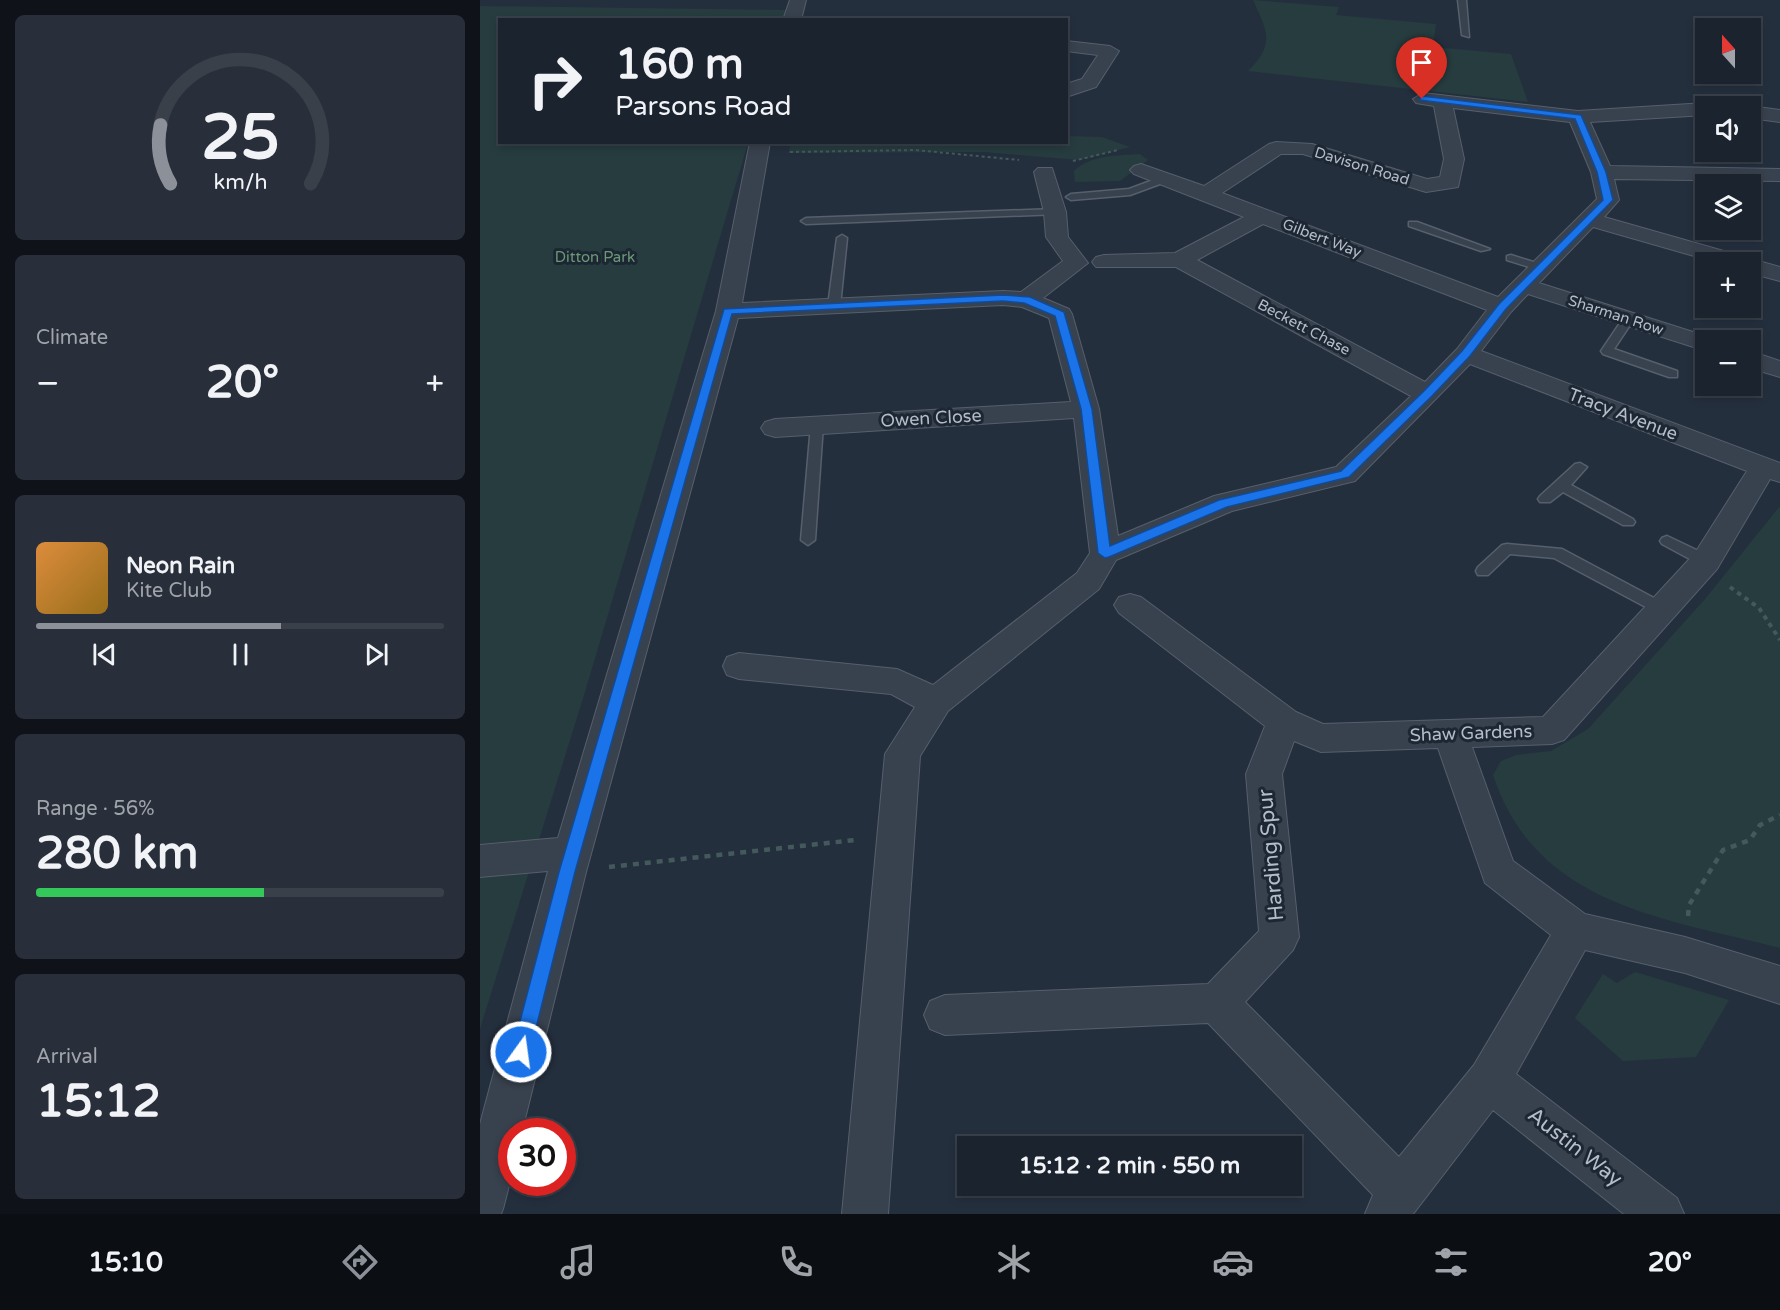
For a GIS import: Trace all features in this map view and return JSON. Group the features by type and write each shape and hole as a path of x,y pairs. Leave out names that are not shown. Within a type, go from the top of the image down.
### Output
{"street":[{"path":"793,18 798,0"},
{"path":"1068,46 1110,51 1089,83 1068,90"},
{"path":"1422,99 1578,117 1695,110"},
{"name":"Davison Road","path":"1205,195 1275,148 1305,148 1426,186 1450,182 1454,159 1443,111 1444,100"},
{"path":"1761,113 1780,116"},
{"path":"865,1214 903,754 936,702 1096,567 1224,503 1345,474 1428,394 1466,354 1502,307 1608,200 1602,172 1578,117"},
{"path":"480,1209 570,862 773,147"},
{"name":"Gilbert Way","path":"1140,170 1502,307"},
{"path":"1026,300 1076,263 1057,237 1063,204 1045,172"},
{"path":"1602,172 1780,174"},
{"path":"1104,262 1180,260 1262,216"},
{"path":"1588,219 1704,252"},
{"name":"Beckett Chase","path":"1180,260 1428,394"},
{"path":"1761,269 1780,274"},
{"name":"Sharman Row","path":"1534,277 1628,319 1695,340"},
{"path":"728,311 1003,298 1026,300 1060,314 1086,409 1096,567"},
{"name":"Tracy Avenue","path":"1466,354 1772,470"},
{"path":"1761,363 1780,369"},
{"name":"Owen Close","path":"775,428 1086,409"},
{"name":"Shaw Gardens","path":"1130,605 1284,722 1321,738 1552,730 1704,564 1772,470"},
{"path":"739,666 897,682 936,702"},
{"name":"Harding Spur","path":"1217,1003 1279,937 1264,774 1284,722"},
{"path":"1450,733 1498,871 1575,930 1685,955 1780,985"},
{"path":"480,861 570,862"},
{"path":"945,1015 1217,1003 1394,1203 1489,1080 1575,930"},
{"name":"Austin Way","path":"1489,1080 1661,1214"}],"lane":[{"path":"1462,0 1466,35"},
{"path":"806,221 1063,204 1143,190 1164,179"},
{"path":"1413,224 1485,249"},
{"path":"834,306 842,238"},
{"path":"1511,258 1534,277"},
{"path":"1628,319 1607,351 1673,374"},
{"path":"808,540 817,425"},
{"path":"1545,499 1562,486 1580,467"},
{"path":"1562,486 1628,522"},
{"path":"1667,541 1704,564"},
{"path":"1483,571 1507,549 1557,553 1662,609"}],"path":[{"path":"773,147 915,150 1042,162 1045,172"},
{"path":"1704,564 1759,608 1780,640"},
{"path":"1685,955 1689,905 1723,850 1750,840 1760,825 1780,815"},
{"path":"570,862 895,836"}],"green space":[{"path":"1253,0 1339,7 1336,15 1436,24 1433,47 1511,54 1528,102 1248,71 1263,53 1266,45 1265,29"},
{"name":"Ditton Park","path":"480,6 787,10 785,18 498,18 498,144 748,144 585,692 480,1029"},
{"path":"1068,136 1102,137 1130,147 1080,160 983,152 788,153 791,144 1068,144"},
{"path":"1140,154 1148,160 1120,181 1075,182 1074,171 1089,161"},
{"path":"1780,506 1780,948 1650,915 1609,899 1572,879 1540,853 1513,819 1493,775 1501,761 1516,755 1551,751 1588,729 1705,599"},
{"path":"1635,972 1729,1000 1696,1057 1623,1061 1575,1018 1603,974 1617,983"}],"route":[{"path":"521,1052 567,872 728,311 1003,298 1026,300 1060,314 1086,409 1105,553 1224,503 1345,474 1428,394 1466,354 1502,307 1526,286 1608,200 1602,172 1578,117 1422,99"}]}
